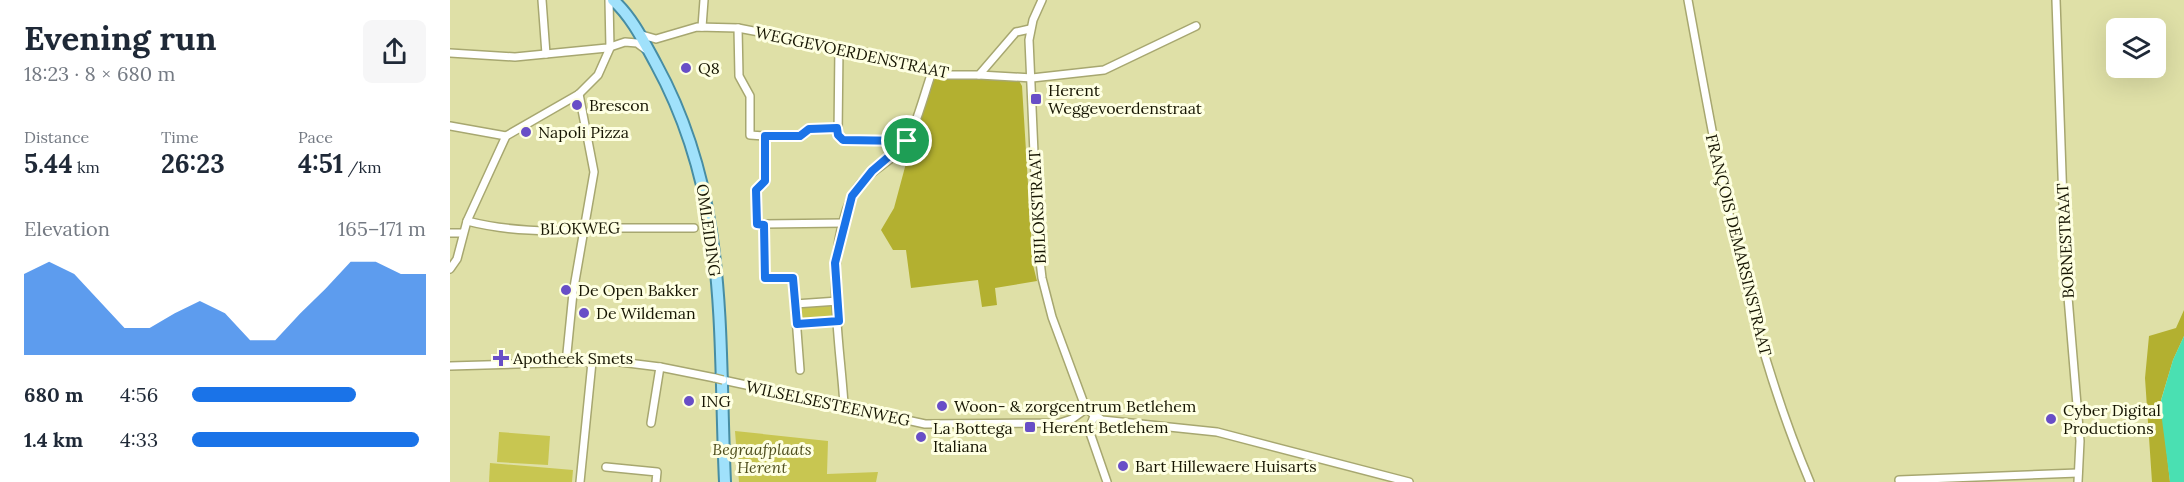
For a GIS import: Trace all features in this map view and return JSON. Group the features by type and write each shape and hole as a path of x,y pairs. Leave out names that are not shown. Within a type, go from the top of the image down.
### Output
{"main road":[{"name":"OMLEIDING","path":"611,0 650,52 675,100 692,143 710,212 716,258 723,482"},
{"name":"OMLEIDING","path":"638,38 680,126 693,162 705,210 712,258 723,482"}],"street":[{"path":"542,0 546,54"},
{"path":"450,269 457,259 467,221 506,136 579,94 598,75 610,48 611,0"},
{"path":"702,27 704,0"},
{"name":"BIJLOKSTRAAT","path":"1042,0 1030,29 1030,78 1042,278 1056,327 1086,409"},
{"name":"BORNESTRAAT","path":"2056,0 2065,261 2080,441 2078,482"},
{"name":"FRANÇOIS DEMARSINSTRAAT","path":"1689,2 1712,138 1744,278 1768,369 1810,482"},
{"name":"WEGGEVOERDENSTRAAT","path":"656,39 702,27 738,28 894,58 944,75 1030,78 1104,69 1196,26"},
{"path":"738,28 739,76 750,96 750,135 800,136 809,129 837,128"},
{"path":"979,75 1016,32 1030,29"},
{"path":"450,53 515,57 610,48 638,38 656,39 650,52"},
{"path":"839,47 838,135 843,140 907,141"},
{"path":"844,405 835,263 844,223 852,196 861,182 907,141 932,72"},
{"path":"566,363 573,292 594,172 579,94"},
{"path":"450,126 506,136"},
{"path":"765,136 765,181 756,190 757,224 844,223"},
{"name":"BLOKWEG","path":"467,221 492,227 694,228"},
{"path":"764,225 765,278 793,278 800,370"},
{"path":"450,233 462,233"},
{"path":"795,304 838,301"},
{"path":"797,324 839,321"},
{"path":"580,482 592,362"},
{"name":"WILSELSESTEENWEG","path":"450,366 633,363 844,405 910,421 944,424 1060,423 1072,419 1086,409"},
{"path":"651,423 660,367"},
{"path":"1086,409 1094,416 1108,421 1217,432 1409,482"},
{"path":"1094,416 1089,430 1107,482"},
{"path":"606,467 657,472 656,482"},
{"path":"1899,480 1952,480 2078,473"}],"green space":[{"path":"832,304 833,318 798,321 797,306"},
{"name":"Begraafplaats Herent","path":"735,431 828,441 827,474 878,472 876,482 739,482"},
{"path":"499,432 550,436 548,465 497,462"},
{"path":"490,463 573,470 572,482 489,482"}],"shaded area":[{"path":"937,78 1018,79 1022,86 1033,265 1037,281 995,288 997,305 982,307 978,280 911,288 906,250 893,250 881,230 894,208 912,141 932,81"},
{"path":"2184,310 2184,336 2173,360 2161,400 2170,482 2152,482 2145,378 2149,336 2176,328"},
{"path":"2184,336 2184,482 2170,482 2160,404 2173,360"}],"place":[{"name":"Q8","path":"686,68"},
{"name":"Herent Weggevoerdenstraat","path":"1036,99"},
{"name":"Brescon","path":"577,105"},
{"name":"Napoli Pizza","path":"526,132"},
{"name":"De Open Bakker","path":"566,290"},
{"name":"De Wildeman","path":"584,313"},
{"name":"Apotheek Smets","path":"501,358"},
{"name":"ING","path":"689,401"},
{"name":"Woon- & zorgcentrum Betlehem","path":"942,406"},
{"name":"Cyber Digital Productions","path":"2051,419"},
{"name":"Herent Betlehem","path":"1030,427"},
{"name":"La Bottega Italiana","path":"921,437"},
{"name":"Bart Hillewaere Huisarts","path":"1123,466"}],"route":[{"path":"837,128 838,135 843,140 907,141 905,146 872,171 852,196 835,263 839,321 797,324 793,278 765,278 764,225 757,224 756,190 765,181 765,136 800,136 809,129 837,128"}]}
